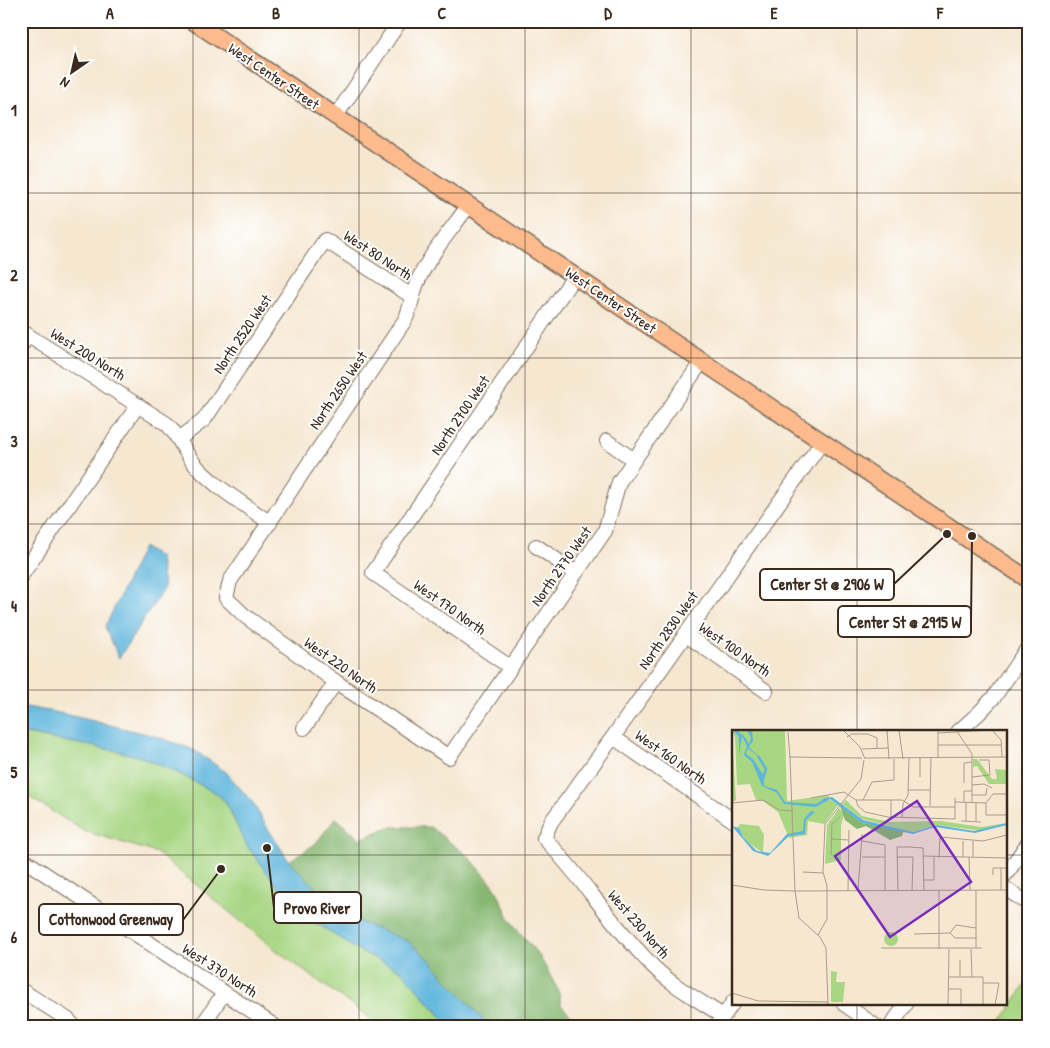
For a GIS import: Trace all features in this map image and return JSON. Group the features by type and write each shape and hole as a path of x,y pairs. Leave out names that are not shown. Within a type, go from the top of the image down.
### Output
{"main road":[{"name":"West Center Street","path":"193,21 1029,580"}],"street":[{"path":"335,117 400,21"},
{"name":"North 2650 West","path":"227,590 230,581 406,320 417,283 428,263 469,205"},
{"name":"West 80 North","path":"325,240 413,297"},
{"name":"North 2520 West","path":"180,440 204,420 325,240"},
{"name":"North 2700 West","path":"373,573 575,275"},
{"name":"West 200 North","path":"24,337 167,424 180,440 197,467 218,486 270,523"},
{"name":"North 2770 West","path":"449,757 604,531 619,482 702,361"},
{"path":"21,576 138,405"},
{"path":"606,441 634,460"},
{"name":"North 2830 West","path":"544,838 551,822 822,442"},
{"path":"536,546 576,573"},
{"name":"West 170 North","path":"373,573 510,667"},
{"name":"West 220 North","path":"227,590 226,598 245,616 336,682 449,757"},
{"name":"West 100 North","path":"685,634 766,691"},
{"path":"960,730 994,697 1029,646"},
{"path":"304,728 336,682"},
{"name":"West 160 North","path":"613,737 732,820"},
{"name":"West 230 North","path":"544,838 646,959 720,1022"},
{"path":"1008,871 1029,842"},
{"name":"West 370 North","path":"21,858 276,1027"},
{"path":"1008,891 1029,904"},
{"path":"21,990 67,1019 75,1027"},
{"path":"201,1027 224,993"},
{"path":"720,1022 732,1004"},
{"path":"847,1006 877,1027"},
{"path":"890,1027 905,1006"}],"green space":[{"path":"21,733 141,757 174,771 216,793 225,801 247,846 278,885 284,896 309,921 321,926 359,951 402,971 450,1027 377,1027 367,1016 276,950 157,853 84,831 21,792"},
{"path":"336,818 360,839 389,827 430,827 469,857 495,887 510,920 540,957 558,990 561,1005 581,1027 489,1027 431,961 408,941 344,916 289,861 315,844"},
{"path":"1029,979 1029,1027 998,1027"}],"water":[{"path":"143,547 160,558 164,588 119,658 105,627"},
{"path":"21,706 65,714 155,736 194,750 226,772 253,803 289,861 344,916 408,941 431,961 489,1027 450,1027 402,971 359,951 321,926 309,921 295,910 247,846 225,801 216,793 174,771 141,757 21,733"}],"place":[{"name":"Center St @ 2906 W","path":"947,534"},
{"name":"Center St @ 2915 W","path":"972,536"},
{"name":"Provo River","path":"267,848"},
{"name":"Cottonwood Greenway","path":"221,869"}]}
